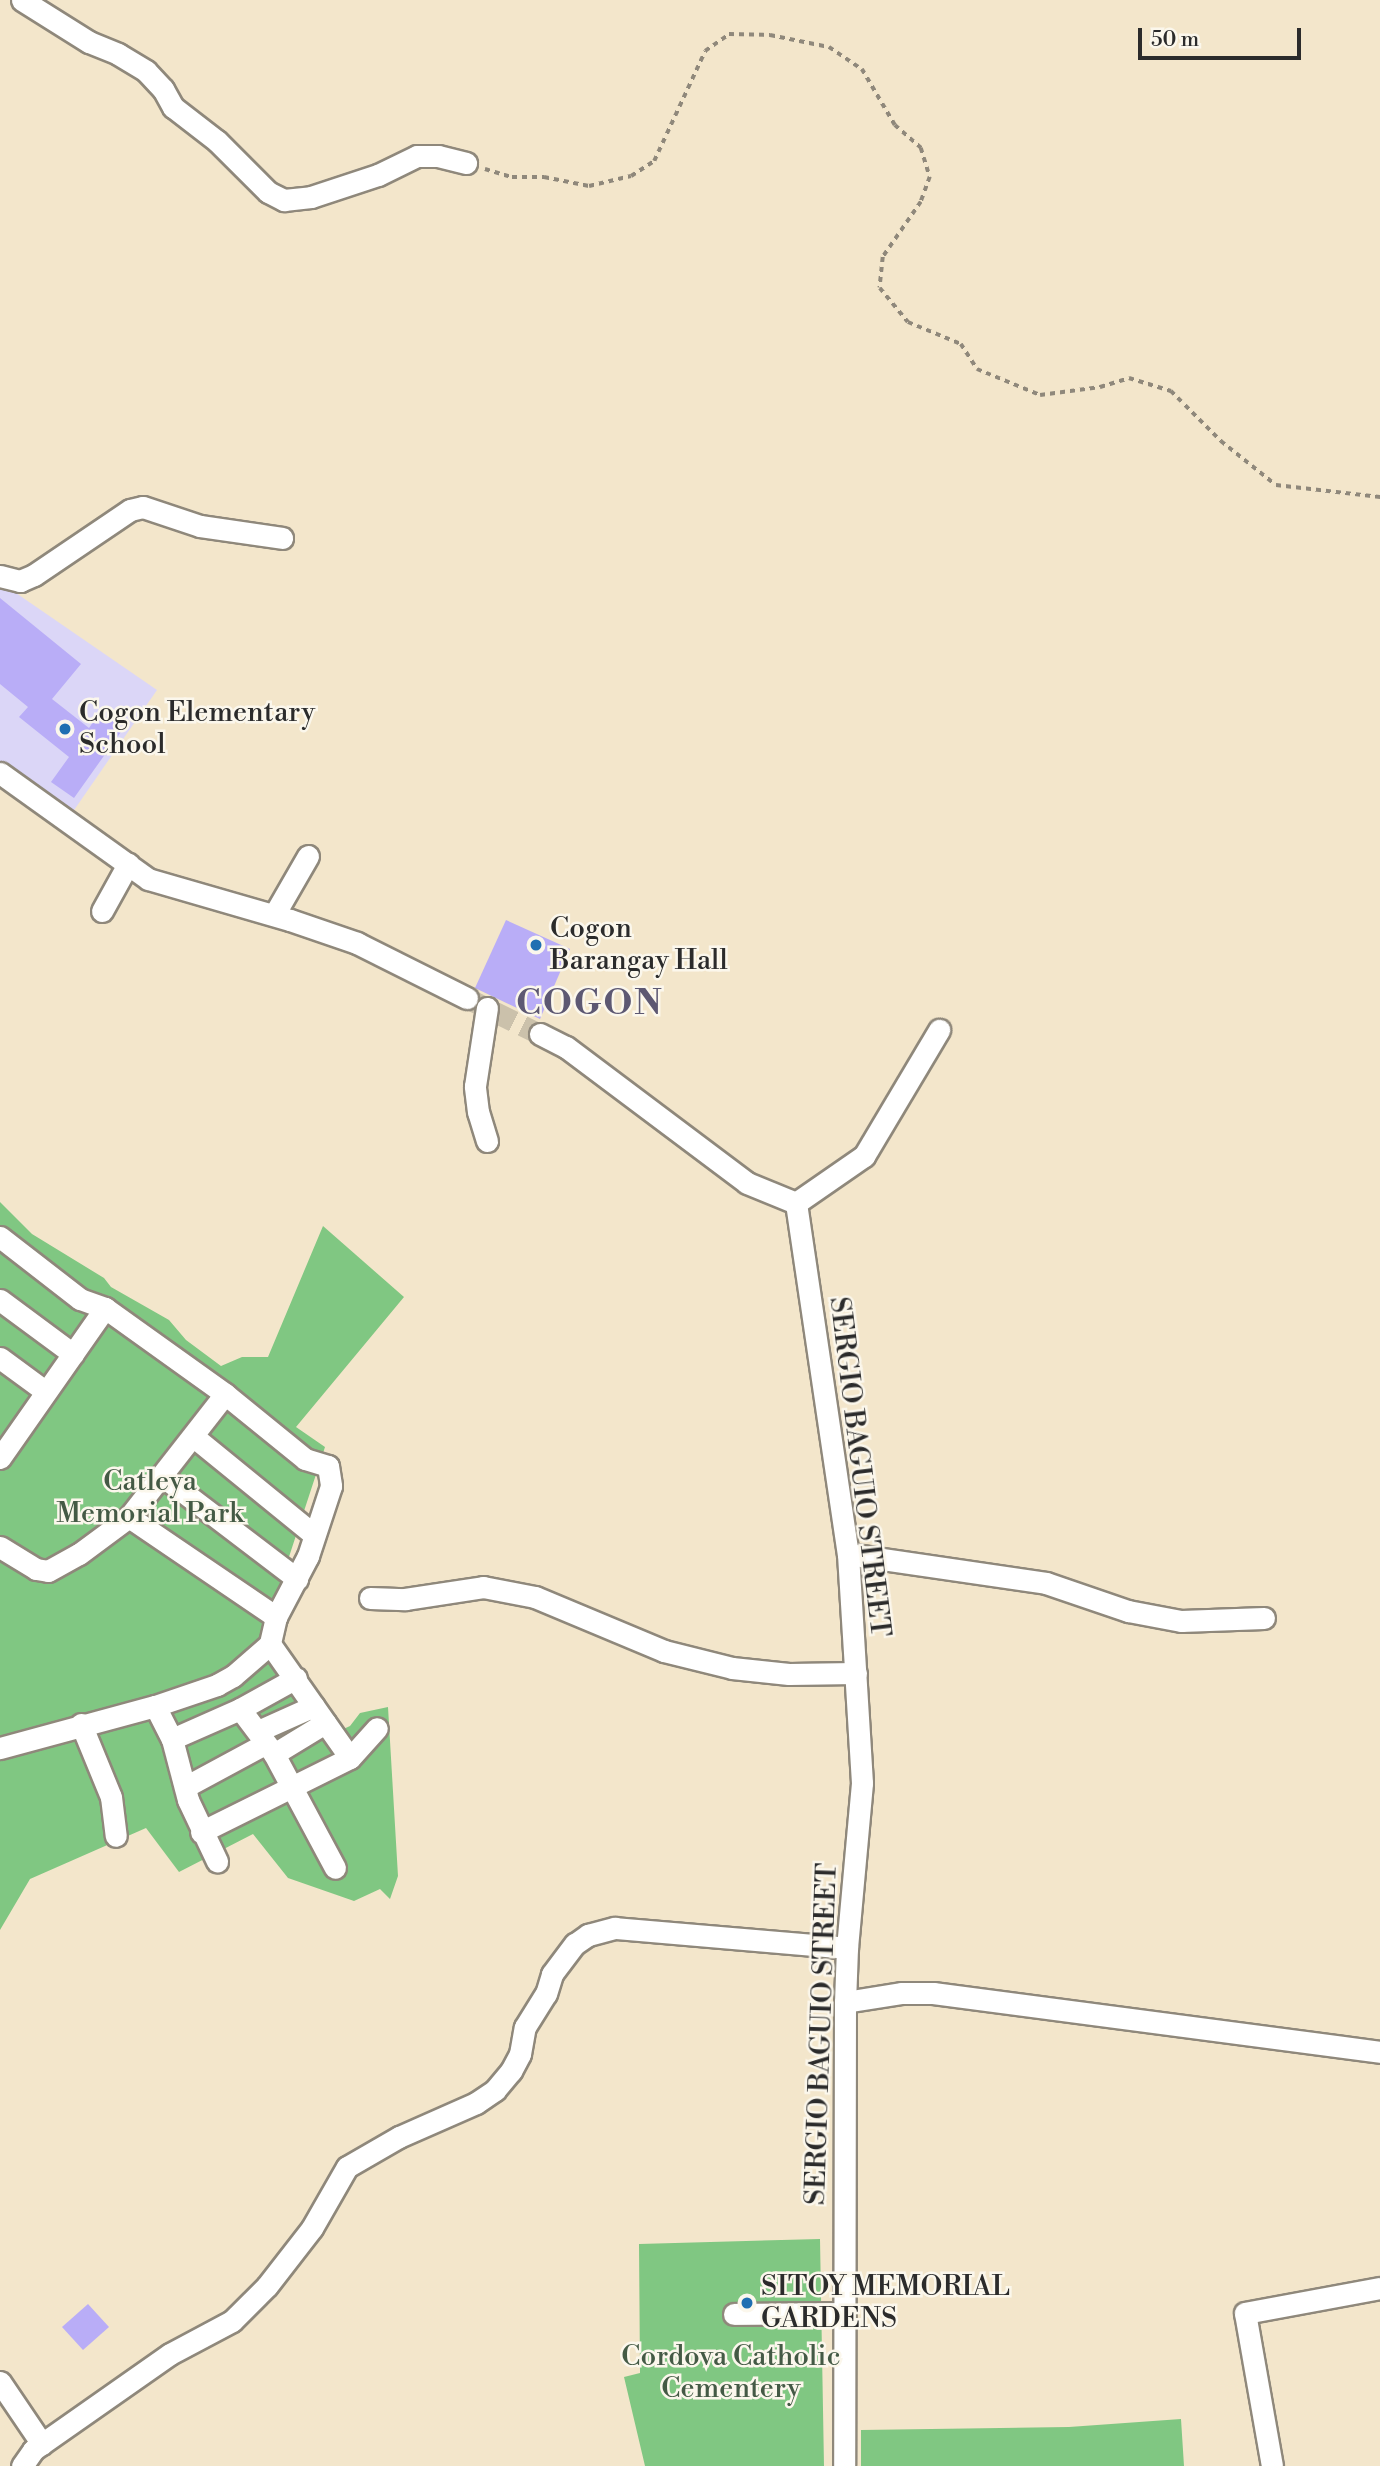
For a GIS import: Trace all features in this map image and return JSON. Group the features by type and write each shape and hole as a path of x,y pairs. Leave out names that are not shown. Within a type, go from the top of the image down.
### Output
{"street":[{"path":"22,0 89,42 118,54 146,71 163,89 173,107 217,141 268,192 284,200 311,197 368,178 417,156 438,156 466,163"},
{"path":"0,576 20,581 34,575 130,510 143,507 200,526 282,538"},
{"path":"0,773 148,878 357,943 467,998"},
{"path":"274,915 308,856"},
{"path":"102,911 128,864"},
{"path":"487,1008 475,1086 478,1112 487,1141"},
{"path":"540,1034 566,1047 747,1183 796,1203 864,1156 939,1030"},
{"name":"SERGIO BAGUIO STREET","path":"796,1203 848,1554 862,1783 847,1948 845,2002 844,2466"},
{"path":"0,1237 80,1299 105,1308 225,1394 306,1459 328,1466 331,1486 297,1579 276,1617 270,1644 233,1676 217,1685 155,1706 0,1748"},
{"path":"0,1300 73,1354"},
{"path":"0,1458 7,1428 45,1391 105,1308"},
{"path":"0,1358 45,1391"},
{"path":"0,1547 36,1569 48,1571 65,1563 129,1517 225,1394"},
{"path":"194,1437 314,1535"},
{"path":"162,1476 297,1579"},
{"path":"129,1517 276,1617"},
{"path":"848,1554 1046,1583 1128,1611 1181,1621 1264,1618"},
{"path":"370,1598 405,1599 483,1587 535,1597 664,1651 732,1668 789,1674 856,1673"},
{"path":"270,1644 350,1758"},
{"path":"172,1739 240,1709 296,1678"},
{"path":"155,1706 172,1739 201,1832 216,1861"},
{"path":"240,1709 266,1743 335,1868"},
{"path":"185,1787 320,1714"},
{"path":"81,1724 111,1797 116,1836"},
{"path":"201,1832 350,1758 377,1728"},
{"path":"22,2466 42,2444 170,2354 232,2321 267,2286 313,2228 347,2167 399,2137 476,2103 495,2090 511,2071 520,2054 525,2027 546,1994 552,1974 575,1944 588,1935 615,1928 847,1948"},
{"path":"845,2002 902,1993 933,1993 1380,2052"},
{"path":"1272,2466 1245,2313 1380,2288"},
{"path":"734,2314 843,2313"},
{"path":"0,2382 42,2444"}],"path":[{"path":"466,163 512,177 544,177 589,186 631,176 654,161 705,51 729,34 770,36 829,47 862,69 895,125 921,148 930,177 920,202 883,257 880,288 908,322 961,344 977,369 1040,395 1100,387 1129,378 1171,391 1221,441 1276,485 1380,497"}],"shaded area":[{"name":"Cogon Elementary School","path":"0,582 157,690 70,816 0,767"}],"green space":[{"name":"Catleya Memorial Park","path":"0,1202 32,1234 104,1278 111,1287 169,1320 186,1340 221,1366 242,1357 268,1357 323,1226 404,1297 296,1427 325,1447 267,1624 337,1732 350,1726 360,1713 388,1707 398,1876 390,1899 380,1889 354,1901 288,1878 253,1834 179,1872 146,1828 30,1879 0,1930"},
{"name":"Cordova Catholic Cementery","path":"820,2239 824,2466 645,2466 624,2377 640,2373 639,2244"},
{"path":"1181,2419 1184,2466 861,2466 861,2430 1069,2427"}],"building":[{"path":"0,598 81,664 52,699 89,728 100,712 123,729 74,798 51,782 69,757 19,717 28,707 0,684"},
{"path":"506,920 570,949 540,1019 475,988"},
{"path":"88,2304 109,2327 83,2350 62,2327"}],"tunnel":[{"path":"467,998 540,1034"}],"place":[{"name":"Cogon Elementary School","path":"65,729"},
{"name":"Cogon Barangay Hall","path":"536,945"},
{"name":"SITOY MEMORIAL GARDENS","path":"747,2303"}],"district":[{"name":"COGON","path":"590,1004"}]}
